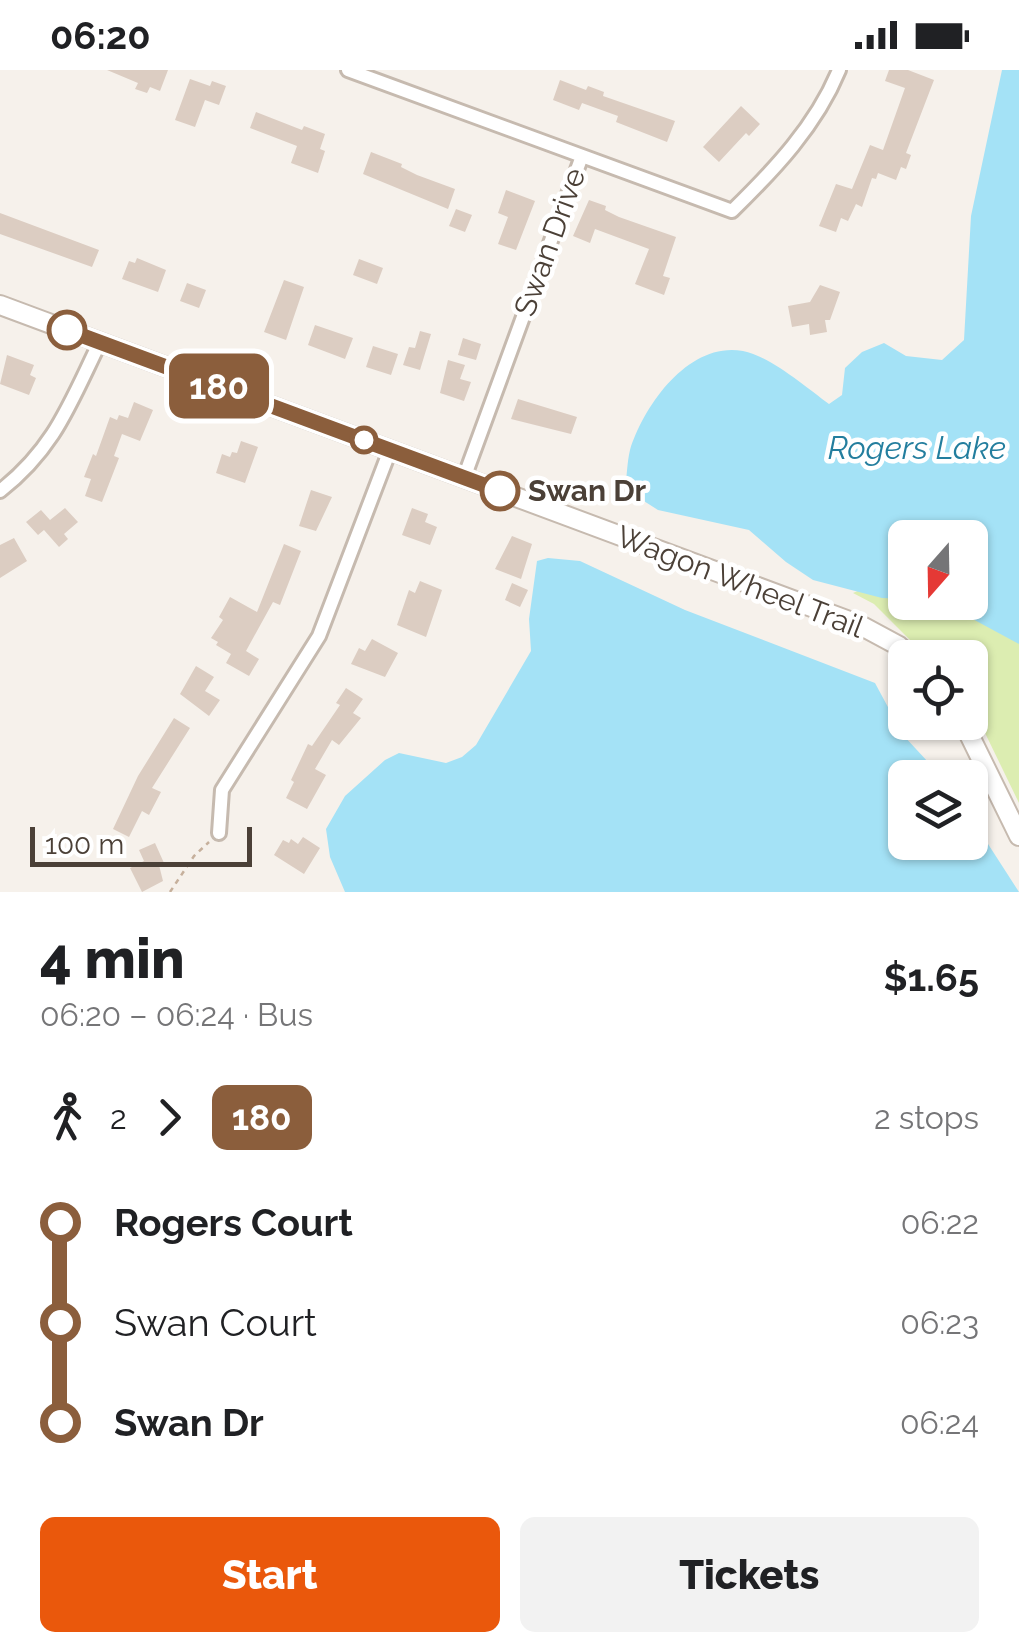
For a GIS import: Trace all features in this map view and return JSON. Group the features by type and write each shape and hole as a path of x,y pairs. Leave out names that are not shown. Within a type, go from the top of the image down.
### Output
{"street":[{"path":"348,70 582,156"},
{"name":"Swan Drive","path":"464,478 582,156 732,211 808,127 839,70"},
{"name":"Wagon Wheel Trail","path":"0,305 860,625 888,642"},
{"path":"0,491 28,469 56,434 100,342"},
{"path":"219,833 222,790 319,636 390,450"},
{"path":"972,740 1019,836"}],"path":[{"path":"170,892 194,856 219,833"}],"green space":[{"path":"888,578 888,618 874,604 853,593"},
{"path":"988,608 1019,619 1019,803 988,739 988,640 910,640 890,620 988,620"}],"water":[{"name":"Rogers Lake","path":"1002,70 1019,70 1019,644 975,620 988,620 988,520 888,520 888,598 882,598 813,580 749,530 658,510 625,489 630,450 646,414 672,380 705,356 723,351 754,354 788,373 829,404 842,395 845,368 862,352 884,343 906,356 942,360 964,340 971,216"},
{"path":"537,561 580,561 685,610 875,683 888,707 888,740 908,740 926,760 888,760 888,860 988,860 988,844 1019,892 345,892 330,857 326,829 345,796 385,760 399,753 446,763 462,757 476,745 531,651 529,619"}],"building":[{"path":"107,70 168,70 160,91 150,87 147,93 135,89 138,83"},
{"path":"889,70 908,70 934,80 906,153 911,155 906,169 901,167 896,180 878,173 876,179 872,178 862,207 856,204 848,221 841,218 836,232 819,226 836,184 852,189 870,145 883,150 905,88 885,81"},
{"path":"190,79 210,86 212,81 226,86 219,105 205,100 195,127 175,120"},
{"path":"560,80 586,90 588,86 604,92 603,96 675,121 667,142 616,122 618,116 582,103 579,110 553,100"},
{"path":"741,106 760,124 719,162 703,147"},
{"path":"256,112 302,130 304,126 325,134 320,149 325,151 318,173 291,163 297,146 250,128"},
{"path":"371,152 455,189 448,209 363,174"},
{"path":"506,190 535,201 516,250 498,244 508,217 498,213"},
{"path":"589,200 606,206 605,210 619,217 676,237 663,276 670,278 664,295 635,284 649,249 595,229 590,243 573,236"},
{"path":"456,209 472,215 465,232 449,226"},
{"path":"0,213 99,250 92,267 0,234"},
{"path":"137,258 166,270 158,292 122,279 129,261 135,263"},
{"path":"359,259 383,268 377,284 353,275"},
{"path":"284,280 304,287 286,340 264,332"},
{"path":"187,283 206,290 199,308 180,301"},
{"path":"820,285 840,292 830,320 825,320 827,332 810,335 809,324 792,327 788,306 810,302"},
{"path":"315,325 353,338 345,359 308,345"},
{"path":"420,331 431,334 420,370 403,365 409,347 415,348"},
{"path":"463,338 481,344 476,360 458,355"},
{"path":"373,346 398,354 391,375 366,367"},
{"path":"7,355 34,365 30,375 36,378 29,395 0,384"},
{"path":"448,360 465,365 460,379 471,382 464,401 440,393"},
{"path":"518,399 577,417 571,434 511,419"},
{"path":"134,402 153,410 140,441 122,434 114,456 119,458 102,502 85,496 91,479 84,477 110,417 128,418"},
{"path":"241,441 258,447 245,483 216,473 222,454 230,457 232,452 237,453"},
{"path":"311,490 332,497 316,531 299,526"},
{"path":"65,508 78,522 64,534 68,539 59,547 44,530 38,535 26,522 41,510 50,520"},
{"path":"412,508 428,514 425,522 437,527 430,545 402,535"},
{"path":"512,536 532,544 521,579 495,569"},
{"path":"14,538 27,561 0,578 0,545"},
{"path":"284,544 301,551 280,605 273,602 246,651 259,659 249,676 226,663 231,654 211,638 223,620 219,617 230,597 257,612"},
{"path":"420,581 442,590 426,637 397,625 409,590 415,593"},
{"path":"512,583 528,590 520,607 505,600"},
{"path":"372,639 398,653 385,677 351,664 359,648 365,651"},
{"path":"196,666 214,677 205,691 220,700 209,716 180,694"},
{"path":"346,688 363,699 353,713 361,718 339,745 332,740 315,769 326,775 307,809 286,798 294,782 291,780 308,744 312,746 340,705 336,703"},
{"path":"174,718 190,728 152,788 161,792 149,815 142,811 129,837 113,829 138,776"},
{"path":"303,837 320,848 304,874 274,855 283,840 289,843 291,839 298,844"},
{"path":"155,843 164,863 159,865 163,881 142,892 130,868 144,861 139,850"}],"bus line":[{"name":"180","path":"67,330 500,491"}],"place":[{"name":"Swan Dr","path":"500,491"}]}
